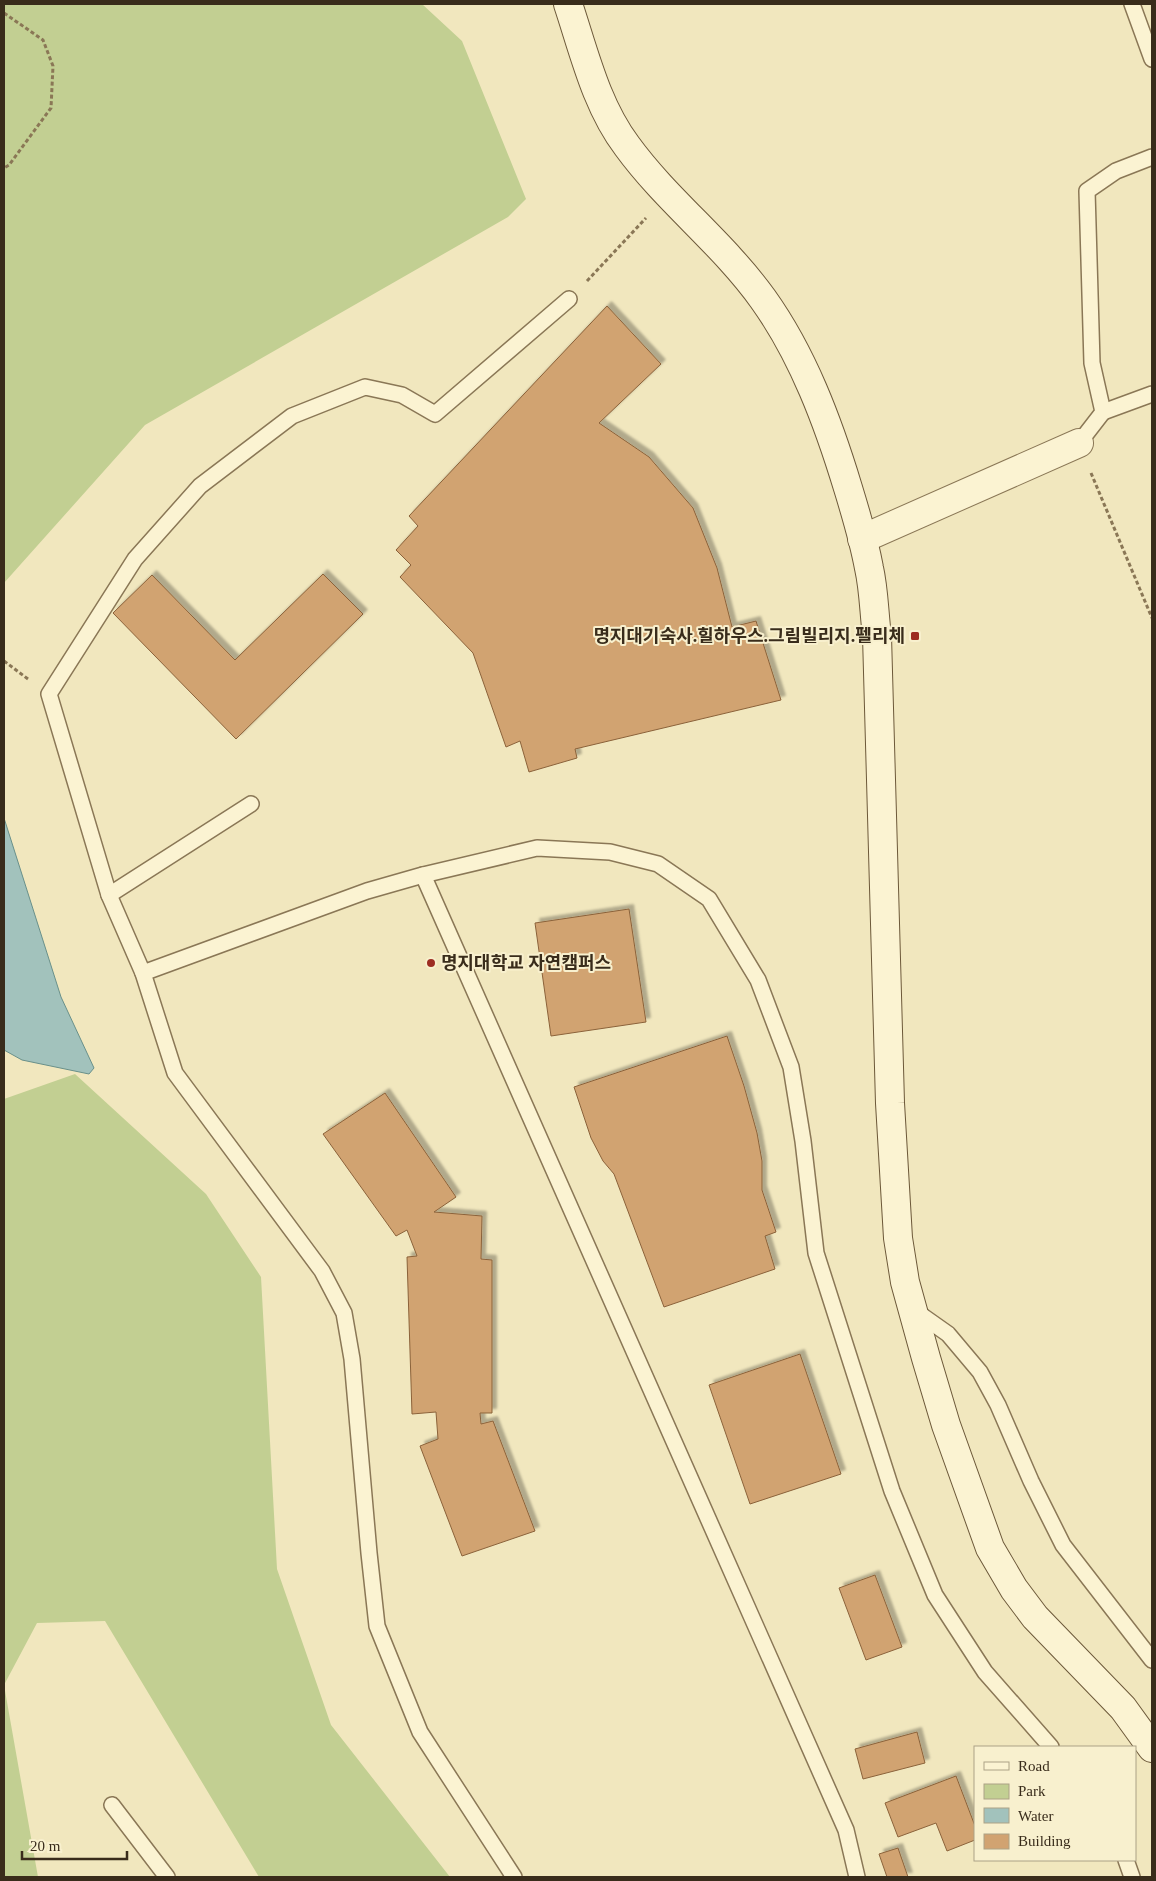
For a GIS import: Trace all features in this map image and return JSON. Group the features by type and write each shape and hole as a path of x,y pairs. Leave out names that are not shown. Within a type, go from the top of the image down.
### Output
{"street":[{"path":"568,4 604,109 627,146 762,298 791,345 811,386 837,454 870,569 877,636 890,1102 898,1238 905,1282 946,1425 990,1548 1014,1589 1035,1618 1123,1708 1152,1748"},
{"path":"862,539 1079,443"}],"lane":[{"path":"1132,4 1152,59"},
{"path":"1103,412 1092,363 1086,191 1116,170 1152,156"},
{"path":"514,1877 420,1732 377,1626 352,1359 344,1313 322,1271 175,1073 143,973 109,895 49,694 135,559 200,486 292,416 365,387 402,395 435,414 569,299"},
{"path":"1079,443 1103,412 1152,394"},
{"path":"109,895 251,804"},
{"path":"143,973 367,891 423,875 536,848 610,852 658,864 709,899 758,980 791,1067 803,1141 816,1253 892,1491 936,1594 985,1672 1051,1746"},
{"path":"423,875 846,1830 857,1877"},
{"path":"912,1309 948,1334 980,1372 998,1405 1031,1481 1063,1545 1152,1660"},
{"path":"112,1805 167,1877"},
{"path":"1126,1861 1132,1877"}],"path":[{"path":"4,13 43,40 53,66 51,108 9,165 4,168"},
{"path":"569,299 669,194"},
{"path":"1079,443 1113,529 1152,618"}],"green space":[{"path":"4,4 422,4 462,41 526,199 508,217 145,425 4,583"},
{"path":"75,1074 206,1194 261,1277 277,1569 331,1725 450,1877 259,1877 105,1621 37,1623 4,1685 4,1099"},
{"path":"4,1685 38,1877 4,1877"}],"water":[{"path":"4,818 61,997 94,1068 89,1074 22,1060 4,1050"}],"building":[{"path":"607,306 661,364 599,423 649,457 693,508 717,568 732,627 756,621 781,700 575,749 577,758 529,772 520,741 506,747 473,653 400,577 411,565 396,550 418,526 409,516"},
{"path":"323,574 363,614 236,739 113,613 152,575 235,660"},
{"path":"629,909 646,1022 551,1036 535,923"},
{"path":"727,1036 757,1133 762,1161 762,1190 776,1232 765,1236 775,1269 664,1307 614,1174 603,1161 591,1138 574,1087"},
{"path":"385,1093 456,1197 434,1212 482,1216 481,1259 492,1260 492,1413 480,1413 481,1424 493,1421 535,1531 462,1556 420,1446 438,1439 436,1412 412,1414 407,1257 417,1256 407,1230 396,1236 323,1134"},
{"path":"800,1354 841,1474 750,1504 709,1385"},
{"path":"875,1575 902,1647 866,1660 839,1588"},
{"path":"917,1732 925,1763 863,1779 855,1749"},
{"path":"956,1776 974,1823 974,1840 947,1851 936,1823 898,1837 885,1803"},
{"path":"898,1848 908,1877 887,1877 879,1854"}],"place":[{"name":"명지대기숙사.힐하우스.그림빌리지.펠리체","path":"915,636"},
{"name":"명지대학교 자연캠퍼스","path":"431,963"}]}
